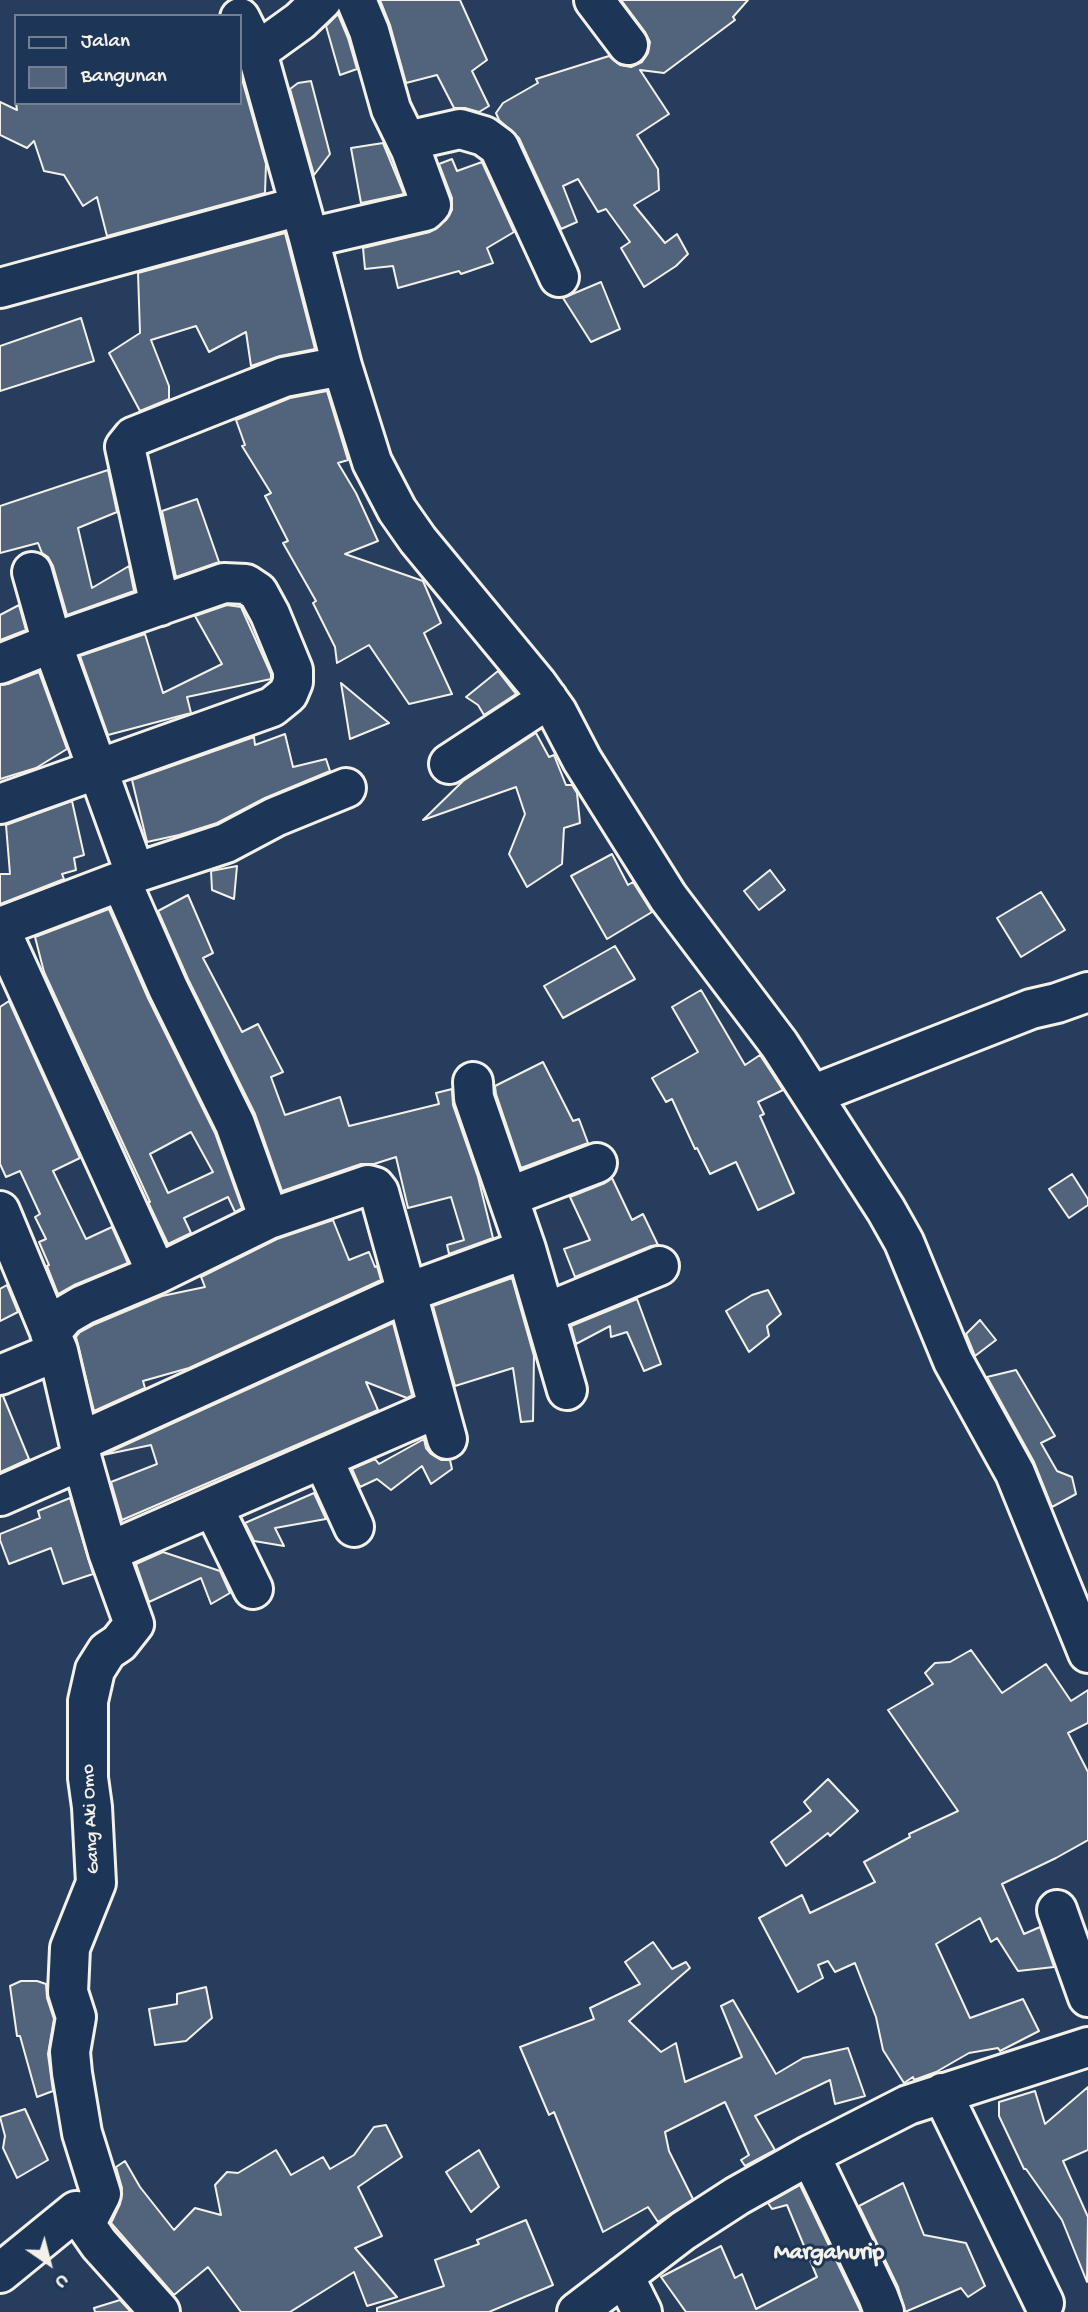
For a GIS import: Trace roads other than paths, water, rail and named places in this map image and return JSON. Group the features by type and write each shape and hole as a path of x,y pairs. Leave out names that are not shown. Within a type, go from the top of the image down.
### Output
{"street":[{"path":"257,52 300,21 322,0"},
{"path":"0,288 305,222 428,209 431,205 385,91 369,31 356,0"},
{"path":"594,0 628,45"},
{"path":"242,23 257,52 342,366 372,462 407,526 557,712 582,760 668,897 779,1044 904,1242 953,1361 1015,1473 1088,1653"},
{"path":"407,141 460,129 484,136 499,147 559,277"},
{"path":"160,606 125,447 133,437 284,377 342,366"},
{"path":"32,572 52,643 97,771 128,877 168,988 235,1124 270,1219"},
{"path":"0,664 52,643 225,583 246,584 258,592 293,670 293,682 288,694 272,707 0,804"},
{"path":"449,764 548,699"},
{"path":"157,1274 0,928 128,877 226,843 275,817 346,788"},
{"path":"812,1096 1031,1009 1088,992"},
{"path":"473,1082 474,1098 526,1249 567,1390"},
{"path":"508,1197 597,1163"},
{"path":"0,1211 54,1342 108,1552 323,1459 442,1424 379,1192 368,1185 270,1219 157,1274 83,1306 66,1315 54,1342 0,1375"},
{"path":"0,1496 80,1451 406,1293 526,1249"},
{"path":"545,1313 659,1266"},
{"path":"323,1459 354,1527"},
{"path":"213,1507 253,1589"},
{"name":"Gang Aki Omo","path":"80,2218 101,2194 82,2133 72,2073 70,2052 76,2017 68,1992 71,1948 96,1883 88,1778 88,1701 95,1670 107,1651 124,1637 134,1624 108,1552"},
{"path":"1057,1910 1088,1997"},
{"path":"577,2312 693,2224 810,2155 908,2105 1088,2047"},
{"path":"942,2093 1044,2303"},
{"path":"810,2155 884,2312"},
{"path":"0,2273 80,2218 99,2244 160,2312"},
{"path":"624,2277 642,2312"}],"district":[{"name":"Margahurip","path":"829,2254"}]}
